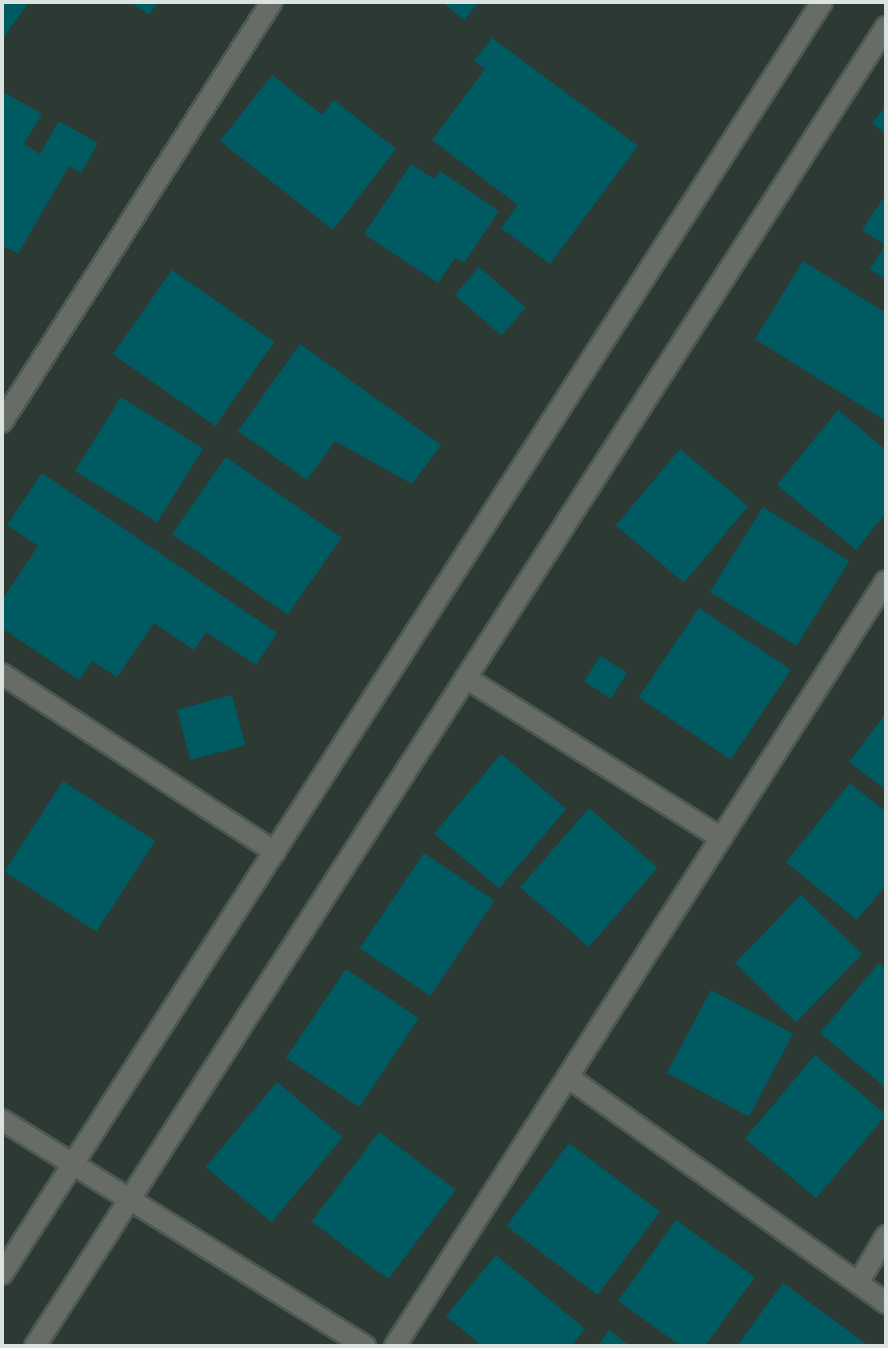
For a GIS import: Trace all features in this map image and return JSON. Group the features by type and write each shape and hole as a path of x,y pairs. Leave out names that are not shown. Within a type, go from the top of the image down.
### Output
{"street":[{"path":"2,422 272,2"},
{"path":"2,1274 822,2"},
{"path":"35,1346 886,27"},
{"path":"395,1346 886,581"},
{"path":"2,674 275,852"},
{"path":"466,678 721,838"},
{"path":"568,1077 886,1303"},
{"path":"2,1120 365,1346"},
{"path":"858,1283 886,1236"}],"building":[{"path":"2,2 29,2 2,40"},
{"path":"130,2 158,2 149,15"},
{"path":"442,2 479,2 464,20"},
{"path":"492,38 638,146 550,264 501,228 518,205 432,140 485,69 474,61"},
{"path":"272,75 322,115 334,100 396,149 333,230 220,141"},
{"path":"2,91 42,114 24,144 40,154 59,121 98,143 81,173 69,166 18,254 2,245"},
{"path":"886,106 886,135 872,123"},
{"path":"411,164 434,179 440,171 499,211 464,263 455,258 438,283 364,234"},
{"path":"886,194 886,280 870,269 885,245 862,230"},
{"path":"803,261 886,313 886,421 755,339"},
{"path":"479,267 526,308 502,336 455,295"},
{"path":"172,270 274,342 215,426 113,354"},
{"path":"300,344 441,445 412,484 335,441 307,480 238,431"},
{"path":"121,397 203,448 157,522 75,471"},
{"path":"838,410 886,450 886,513 856,550 777,485"},
{"path":"680,449 748,506 684,583 616,526"},
{"path":"226,457 342,538 288,615 172,534"},
{"path":"42,473 277,633 256,665 206,632 194,650 154,623 117,677 92,661 79,680 2,628 2,600 38,546 7,525"},
{"path":"763,507 850,561 797,646 710,592"},
{"path":"699,608 791,670 731,760 639,698"},
{"path":"600,656 627,673 611,698 584,681"},
{"path":"232,695 245,745 190,760 177,710"},
{"path":"886,713 886,790 849,762"},
{"path":"501,754 566,809 499,888 434,834"},
{"path":"63,781 155,841 96,931 4,872"},
{"path":"850,783 886,812 886,885 857,920 786,862"},
{"path":"589,808 658,868 589,947 520,887"},
{"path":"424,853 494,901 430,996 360,948"},
{"path":"801,895 862,954 796,1022 735,963"},
{"path":"879,963 886,969 886,1088 820,1033"},
{"path":"346,969 419,1018 359,1107 286,1058"},
{"path":"711,990 793,1034 749,1117 667,1073"},
{"path":"815,1055 886,1115 816,1198 745,1138"},
{"path":"277,1082 343,1137 272,1222 206,1167"},
{"path":"379,1132 456,1190 388,1279 312,1221"},
{"path":"569,1143 660,1212 597,1295 506,1226"},
{"path":"676,1220 755,1277 705,1346 681,1346 618,1301"},
{"path":"496,1255 585,1329 571,1346 482,1346 446,1316"},
{"path":"783,1283 869,1346 737,1346"},
{"path":"609,1330 630,1346 598,1346"}]}
